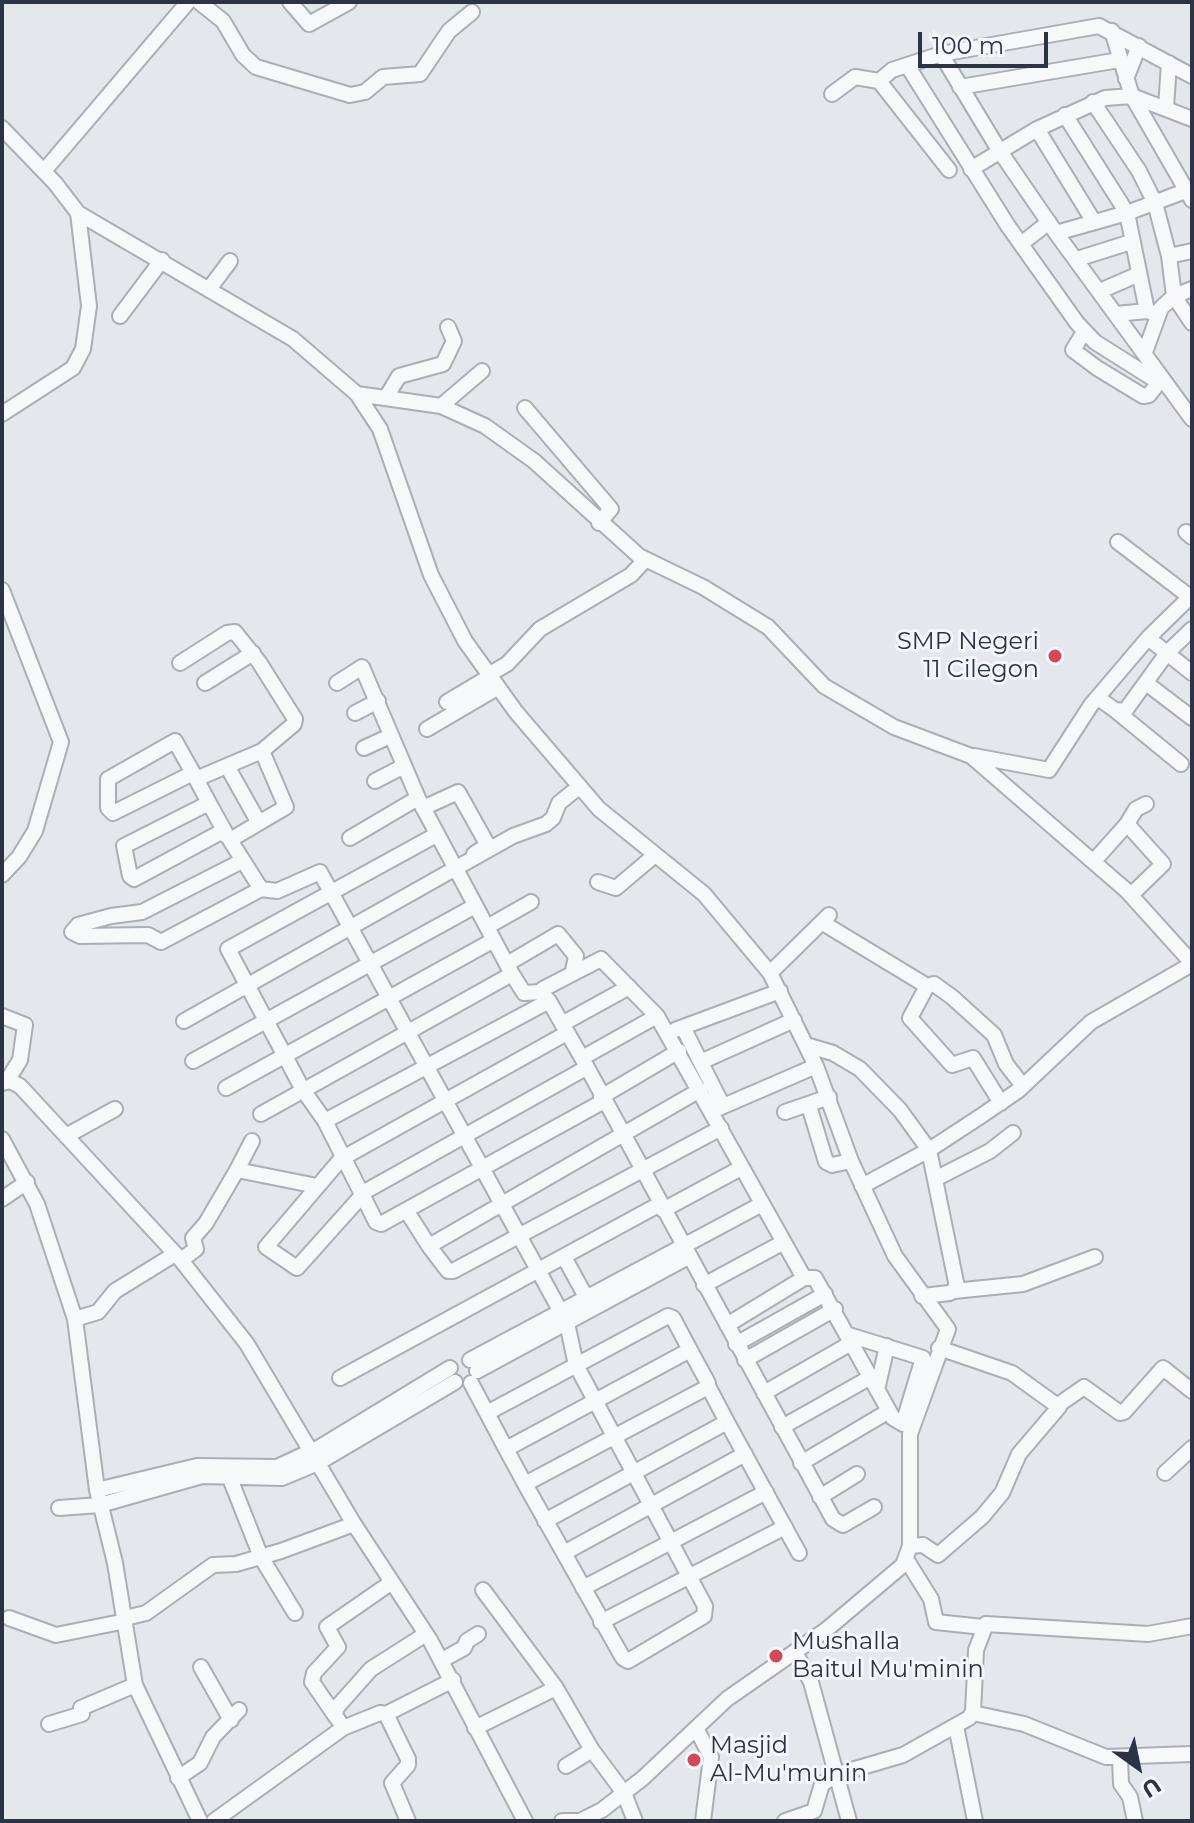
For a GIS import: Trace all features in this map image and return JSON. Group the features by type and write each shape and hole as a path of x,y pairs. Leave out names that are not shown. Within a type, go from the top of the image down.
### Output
{"street":[{"path":"44,171 188,2"},
{"path":"199,2 223,21 243,55 256,67 350,95 365,92 383,77 420,74 449,31 472,12"},
{"path":"290,2 309,24 349,2"},
{"path":"879,81 892,70 941,54 1096,26 1112,31 1192,76"},
{"path":"1021,244 1052,228 1094,222 1190,195 1132,96 1112,31"},
{"path":"1126,79 1139,46"},
{"path":"941,54 999,150 1052,228 1145,352 1161,383"},
{"path":"960,87 1119,60"},
{"path":"1166,108 1169,63"},
{"path":"907,65 971,169 1084,332 1186,402 1192,419"},
{"path":"832,94 855,77 879,81 949,170"},
{"path":"971,169 1037,129 1093,102 1132,96 1192,118"},
{"path":"1093,102 1139,171 1155,203 1169,256 1174,296 1192,323"},
{"path":"1065,115 1127,213 1139,274 1152,312 1145,352"},
{"path":"2,128 44,171 78,213 293,339 357,394 380,429 439,593 492,680 579,787 629,836 704,894 750,945 770,973 816,1066 851,1161 895,1256 948,1329 910,1434 908,1552 931,1599 936,1622 983,1627 1015,1624 1148,1634 1192,1626"},
{"path":"1037,129 1094,222"},
{"path":"2,414 73,368 83,349 88,280 78,213"},
{"path":"1077,259 1131,242"},
{"path":"1169,256 1192,251"},
{"path":"120,316 162,260"},
{"path":"209,289 230,261"},
{"path":"1100,291 1139,274"},
{"path":"1116,314 1152,312 1174,296 1192,289"},
{"path":"387,396 393,381 402,374 443,364 454,341 448,327"},
{"path":"1084,332 1073,350 1097,368 1143,396 1149,395 1161,383"},
{"path":"441,406 482,371"},
{"path":"357,394 441,406 498,434 645,560 703,587 755,618 778,636 824,686 873,716 971,756 1047,771 1098,698 1148,638 1191,596 1118,542"},
{"path":"525,408 611,509 599,523"},
{"path":"427,729 492,680 540,629 606,592 631,575 645,560"},
{"path":"2,590 61,742 35,831 19,857 2,875"},
{"path":"1115,710 1125,711 1167,653 1192,629"},
{"path":"180,663 230,631 253,653 296,721 262,751 194,776 113,813 108,808 108,779 175,741 194,776 209,803 242,861 261,889"},
{"path":"1148,638 1192,673"},
{"path":"205,683 253,653"},
{"path":"337,683 362,667 436,835 509,969 524,993 545,996 565,1028 801,1463 838,1525 874,1507"},
{"path":"447,702 492,680"},
{"path":"1146,683 1192,718"},
{"path":"1098,698 1181,764"},
{"path":"355,713 378,701"},
{"path":"364,748 390,736"},
{"path":"209,803 124,846 130,876 134,879 284,810 286,804 262,751"},
{"path":"862,1186 929,1150 1001,1103 1069,1041 1114,1009 1192,963 1131,895 971,756"},
{"path":"227,766 259,823"},
{"path":"375,781 404,766"},
{"path":"184,1021 454,868 520,833 550,821 559,803 579,787"},
{"path":"350,838 421,803 458,792 486,842 484,848 454,868"},
{"path":"1094,861 1139,806 1146,804"},
{"path":"1127,824 1163,864 1131,895"},
{"path":"436,835 333,894 229,948 303,1090 325,1121 360,1196 378,1224 482,1169 679,1051"},
{"path":"598,882 616,888 655,855"},
{"path":"242,861 142,912 78,925 72,932 80,936 152,937 161,942 261,889 277,891 316,871 333,894 564,1316 576,1365 691,1578 705,1606 704,1616 628,1661 601,1622 506,1449 487,1413 473,1371 460,1358 452,1375"},
{"path":"226,1088 390,999 490,934 531,902"},
{"path":"193,1061 475,906"},
{"path":"142,912 152,937"},
{"path":"770,973 826,919 927,986 936,986 989,1029 999,1042 1006,1064 1023,1086"},
{"path":"261,1114 408,1031 509,969 558,934 576,956 573,971"},
{"path":"325,1121 427,1067 545,996 573,971 601,959 657,1016 676,1030 699,1059 721,1128 804,1278"},
{"path":"927,986 910,1018 952,1065 973,1058 1001,1103"},
{"path":"629,987 445,1102 341,1159 265,1244 294,1269 360,1196 657,1016"},
{"path":"676,1030 780,991"},
{"path":"2,1016 25,1025 20,1060 4,1082 20,1086 178,1257 263,1368 354,1524 442,1660 525,1821"},
{"path":"699,1059 705,1060 794,1020"},
{"path":"676,1030 679,1051 700,1090 717,1109"},
{"path":"806,1045 833,1053 860,1069 900,1110 929,1150 952,1255 957,1287 954,1291"},
{"path":"717,1109 816,1066"},
{"path":"429,1246 700,1090"},
{"path":"785,1112 829,1097"},
{"path":"809,1106 826,1162 832,1165 851,1161"},
{"path":"66,1136 115,1109"},
{"path":"406,1210 448,1271 453,1271 520,1238 721,1128"},
{"path":"937,1178 990,1151 1013,1133"},
{"path":"2,1139 27,1182 56,1251 75,1319 99,1498 125,1620 135,1685 200,1821"},
{"path":"75,1319 98,1312 115,1291 196,1249 193,1238 206,1223 252,1141"},
{"path":"340,1378 564,1257 741,1168"},
{"path":"237,1170 317,1186"},
{"path":"2,1199 27,1182"},
{"path":"59,1508 190,1478 229,1476 277,1479 452,1375 473,1371 762,1204"},
{"path":"704,1285 782,1243"},
{"path":"564,1316 586,1297 685,1251"},
{"path":"564,1257 586,1297"},
{"path":"922,1296 1023,1284 1095,1257"},
{"path":"727,1325 804,1278 815,1278 835,1309 851,1338 874,1384 897,1423 903,1424 924,1359 851,1338 764,1393"},
{"path":"736,1344 825,1294"},
{"path":"745,1360 835,1309"},
{"path":"487,1413 668,1316 673,1318 799,1553"},
{"path":"782,1427 874,1384 887,1346"},
{"path":"939,1348 1012,1373 1058,1405"},
{"path":"506,1449 690,1350"},
{"path":"562,1821 589,1817 624,1793 739,1689 795,1652 895,1575 908,1552 923,1545 938,1555 982,1517 1002,1493 1019,1454 1058,1405 1084,1387 1122,1413 1163,1368 1192,1391"},
{"path":"525,1484 708,1386"},
{"path":"801,1463 889,1411"},
{"path":"545,1521 727,1422"},
{"path":"1165,1473 1192,1448"},
{"path":"564,1553 745,1454"},
{"path":"99,1498 197,1466 273,1468 315,1457"},
{"path":"820,1497 857,1474"},
{"path":"229,1476 261,1557 295,1613"},
{"path":"583,1588 766,1492"},
{"path":"9,1618 56,1635 125,1620 146,1613 213,1565 261,1557 354,1524"},
{"path":"601,1622 785,1527"},
{"path":"343,1728 312,1682 314,1673 338,1647 327,1627 392,1582"},
{"path":"483,1590 556,1688 592,1750 624,1793 635,1821"},
{"path":"973,1713 974,1664 983,1627"},
{"path":"334,1714 371,1669 426,1634"},
{"path":"442,1660 464,1648 467,1641 478,1634"},
{"path":"795,1652 811,1682 849,1821"},
{"path":"178,1778 200,1763 213,1737 235,1715 201,1667"},
{"path":"214,1821 343,1728 380,1713 386,1714 453,1680"},
{"path":"49,1724 82,1714 81,1708 135,1685"},
{"path":"475,1728 556,1688"},
{"path":"785,1821 814,1811 822,1784 838,1774 903,1755 956,1726 973,1713 1024,1724 1088,1752 1120,1758 1192,1754"},
{"path":"386,1714 408,1759 408,1765 392,1783 408,1821"},
{"path":"956,1726 975,1821"},
{"path":"697,1730 711,1757 703,1821"},
{"path":"566,1766 592,1750"},
{"path":"1120,1758 1121,1784 1130,1797 1135,1821"}],"place":[{"name":"SMP Negeri 11 Cilegon","path":"1055,656"},
{"name":"Mushalla Baitul Mu'minin","path":"776,1656"},
{"name":"Masjid Al-Mu'munin","path":"694,1760"}]}
